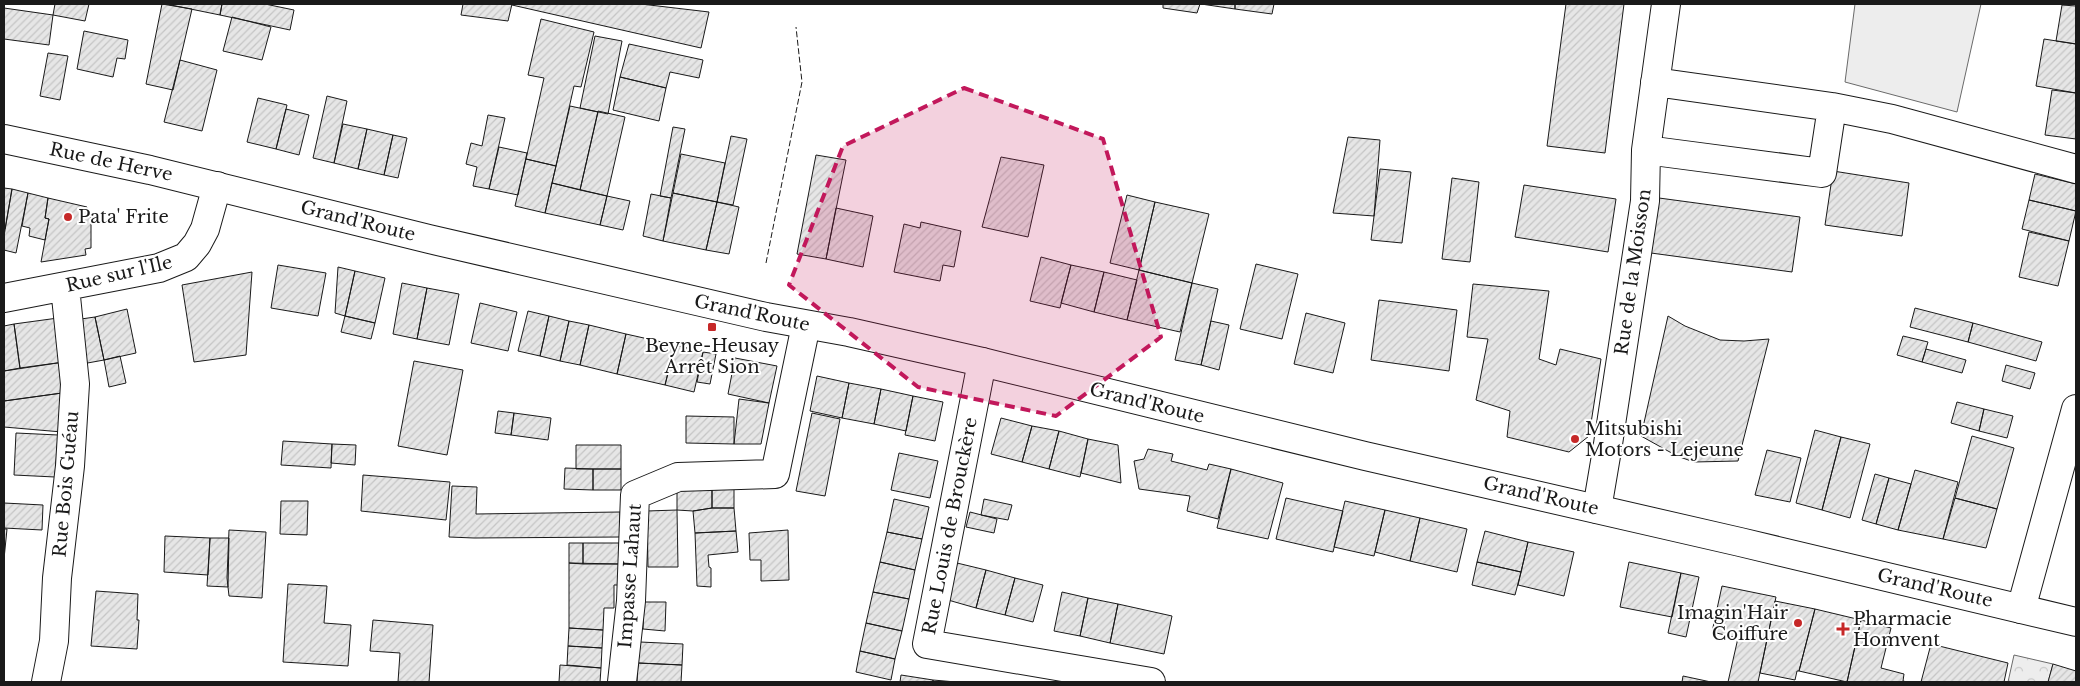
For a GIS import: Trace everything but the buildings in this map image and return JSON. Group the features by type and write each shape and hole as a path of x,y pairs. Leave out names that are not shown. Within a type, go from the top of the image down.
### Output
{"street":[{"name":"Rue de la Moisson","path":"1596,509 1608,444 1645,201 1646,150 1666,4"},
{"path":"1655,82 1832,107 1892,119 2076,169"},
{"path":"1646,150 1822,174 1832,107"},
{"name":"Rue de Herve","path":"4,139 218,186"},
{"name":"Rue sur l'Ile","path":"4,298 159,268 186,257 197,244 205,229 218,186"},
{"name":"Grand'Route","path":"218,186 521,261 806,325 849,332 982,362 1356,454 2076,622"},
{"name":"Rue Bois Guéau","path":"46,682 54,641 57,578 70,466 75,384 65,286"},
{"name":"Impasse Lahaut","path":"622,682 630,601 635,495 678,477 775,474 806,325"},
{"name":"Rue Louis de Brouckère","path":"982,362 927,644 1151,682"},
{"path":"2021,609 2076,409"}],"highlighted area":[{"path":"964,88 1103,139 1161,337 1056,416 918,387 789,285 843,146"}],"green space":[{"path":"1855,4 1981,4 1957,112 1845,82"},
{"path":"2014,655 2053,664 2048,682 2008,682"}],"fence":[{"path":"766,263 802,82 796,27"}],"place":[{"name":"Pata' Frite","path":"68,217"},
{"name":"Beyne-Heusay Arrêt Sion","path":"712,327"},
{"name":"Mitsubishi Motors - Lejeune","path":"1575,439"},
{"name":"Imagin'Hair Coiffure","path":"1798,623"},
{"name":"Pharmacie Homvent","path":"1843,629"}]}
